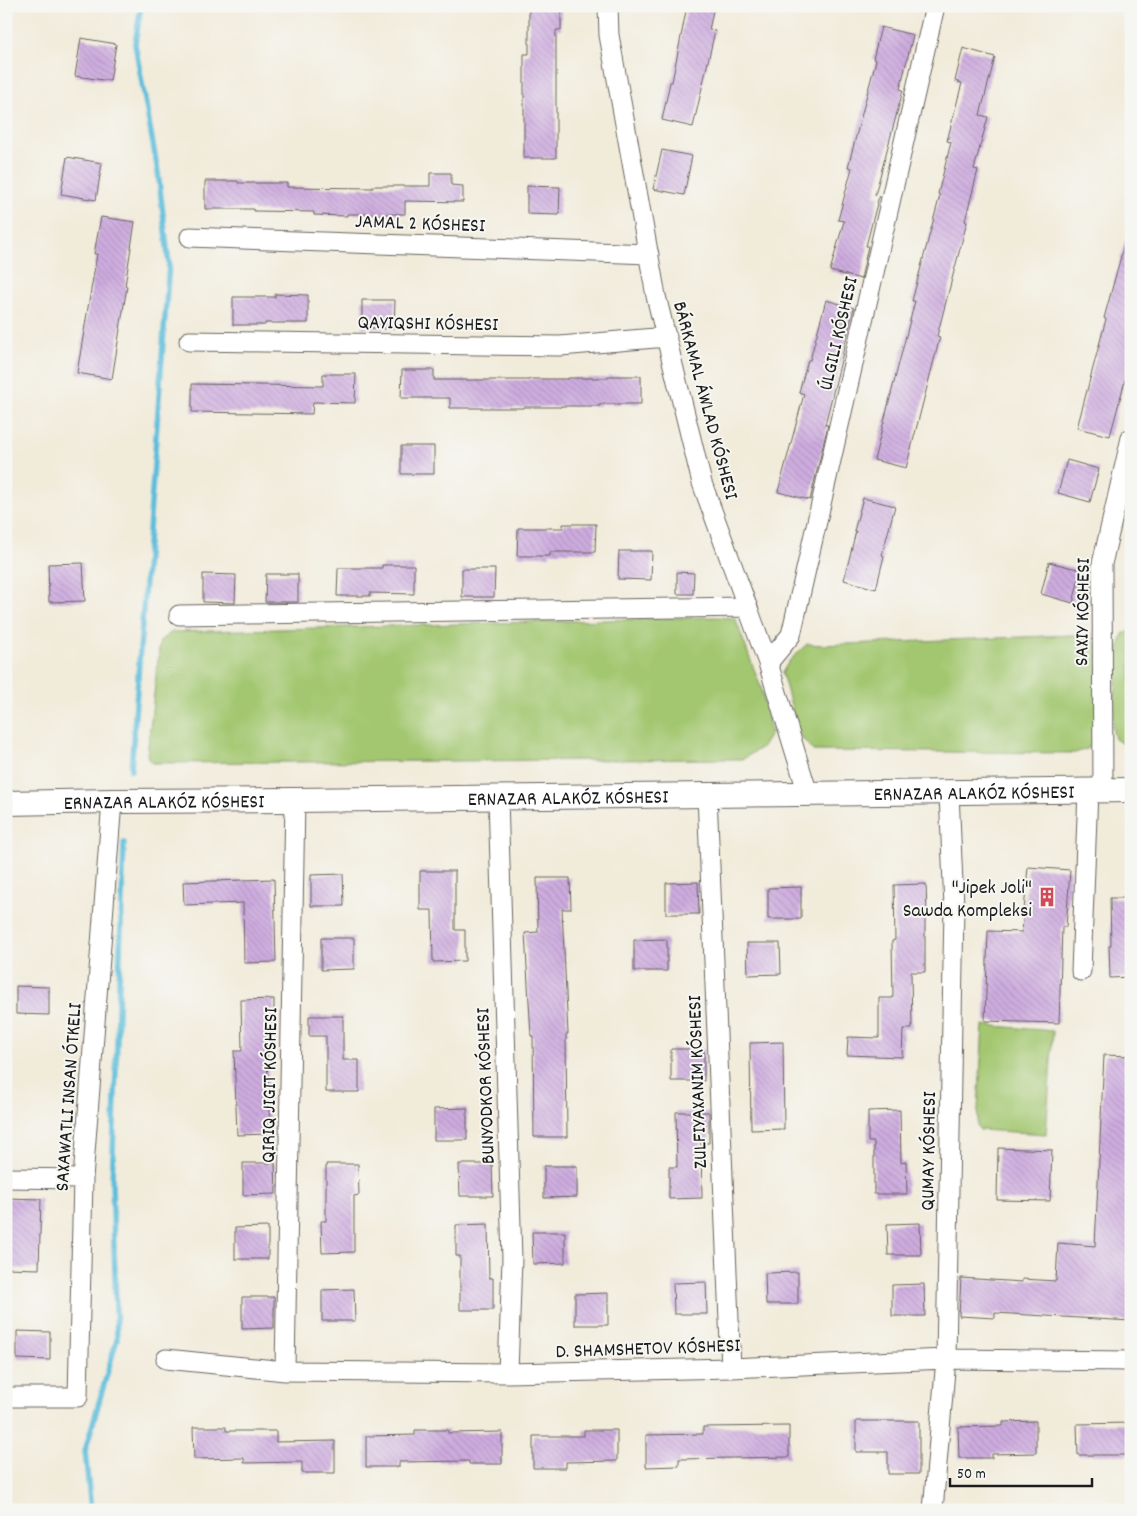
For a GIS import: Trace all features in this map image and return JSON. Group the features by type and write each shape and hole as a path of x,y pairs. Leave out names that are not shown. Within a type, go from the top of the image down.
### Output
{"main road":[{"name":"ERNAZAR ALAKÓZ KÓSHESI","path":"6,802 1131,790"}],"street":[{"name":"BÁRKAMAL ÁWLAD KÓSHESI","path":"608,6 610,36 656,296 702,483 768,663 808,794"},
{"name":"ÚLGILI KÓSHESI","path":"768,663 791,635 936,6"},
{"name":"JAMAL 2 KÓSHESI","path":"190,237 649,254"},
{"path":"189,341 560,346 666,337"},
{"path":"1081,971 1095,791 1102,564 1131,438"},
{"path":"180,616 748,607"},
{"name":"QUMAY KÓSHESI","path":"933,1510 946,1359 954,906 949,793"},
{"path":"707,795 731,1368"},
{"name":"BUNYODKOR KÓSHESI","path":"498,798 512,1259 508,1373"},
{"path":"285,1371 295,800"},
{"path":"6,1397 78,1397 83,1179 112,801"},
{"path":"6,1178 83,1179"},
{"name":"D. SHAMSHETOV KÓSHESI","path":"166,1359 285,1371 508,1373 731,1368 946,1359 1131,1361"}],"green space":[{"path":"735,618 761,688 771,733 762,747 743,759 152,763 147,755 160,641 172,632"},
{"path":"1131,629 1131,747 1128,747 1115,739 1112,727 1119,648 1123,634"},
{"path":"1073,635 1090,639 1098,645 1096,740 1087,749 1075,753 813,751 799,734 782,673 789,661 807,644"},
{"path":"983,1025 1053,1031 1046,1134 980,1130 977,1126"}],"building":[{"path":"529,6 561,6 561,30 556,30 556,158 524,158 524,54 529,54"},
{"path":"687,6 714,6 709,30 715,31 693,127 662,120 670,82 672,82"},
{"path":"881,27 913,35 900,89 903,90 875,195 879,196 866,246 868,246 861,279 830,271 844,221 838,220 852,168 848,167 876,60 873,59"},
{"path":"81,38 116,44 110,81 75,76"},
{"path":"963,48 995,57 980,115 988,117 974,169 978,170 965,221 967,222 937,336 940,337 906,468 874,460 915,301 912,301 940,195 938,194 951,142 947,141 962,83 955,81"},
{"path":"662,150 692,156 684,195 653,189"},
{"path":"67,157 102,163 96,200 61,194"},
{"path":"430,173 451,173 451,185 463,186 463,202 405,201 405,214 347,214 347,216 314,215 314,212 254,211 254,209 205,209 205,181 287,183 287,187 373,188 373,186 430,186"},
{"path":"527,186 560,187 559,215 527,214"},
{"path":"101,217 135,222 112,379 77,373 97,254 94,254"},
{"path":"1126,238 1131,238 1131,358 1110,436 1077,428"},
{"path":"275,294 308,295 308,323 233,325 233,297 275,297"},
{"path":"362,300 395,300 394,328 362,328"},
{"path":"826,300 854,308 825,425 828,425 810,500 778,492 804,394 799,392 808,360 810,360"},
{"path":"402,370 434,370 434,380 529,380 641,376 641,404 524,408 450,408 450,398 401,398"},
{"path":"323,374 356,374 355,403 313,402 312,414 192,412 192,384 323,386"},
{"path":"401,446 434,446 434,474 401,474"},
{"path":"1067,460 1099,469 1090,502 1058,493"},
{"path":"863,498 895,506 882,555 884,556 876,589 844,580"},
{"path":"563,524 596,524 595,552 550,552 550,556 517,556 518,528 563,528"},
{"path":"619,551 652,551 651,580 618,579"},
{"path":"1049,562 1081,570 1073,603 1041,594"},
{"path":"83,563 85,601 49,602 48,564"},
{"path":"382,565 414,565 414,594 370,593 370,596 337,596 338,568 382,568"},
{"path":"462,569 495,569 494,597 462,597"},
{"path":"677,572 694,573 693,594 677,594"},
{"path":"203,574 236,575 235,603 203,602"},
{"path":"266,574 298,574 298,602 265,602"},
{"path":"1028,867 1070,870 1066,927 1062,927 1059,1023 985,1021 988,931 1022,932"},
{"path":"420,871 455,871 455,930 465,930 465,961 433,962 432,910 420,910"},
{"path":"343,874 344,906 311,906 311,875"},
{"path":"537,878 570,878 571,909 562,909 568,1034 566,1034 567,1137 534,1137 533,1036 531,1036 525,933 538,932"},
{"path":"274,879 276,962 244,963 243,903 184,905 183,882"},
{"path":"698,882 699,914 666,914 666,883"},
{"path":"926,884 925,972 911,972 912,1029 903,1029 902,1057 847,1055 848,1037 879,1038 879,998 893,998 892,941 895,940 894,885"},
{"path":"801,887 801,919 768,919 768,888"},
{"path":"1110,898 1131,898 1131,977 1110,978"},
{"path":"321,938 354,938 354,969 321,970"},
{"path":"667,939 667,971 634,971 634,940"},
{"path":"747,943 780,943 781,974 748,975"},
{"path":"16,986 49,987 49,1015 16,1014"},
{"path":"274,999 274,1031 266,1031 270,1134 237,1135 234,1051 242,1051 241,1000"},
{"path":"309,1016 343,1016 343,1060 359,1060 359,1092 326,1092 326,1036 309,1036"},
{"path":"783,1042 784,1129 751,1130 750,1043"},
{"path":"671,1049 704,1049 704,1081 671,1081"},
{"path":"1104,1055 1131,1056 1131,1321 995,1313 995,1318 959,1316 961,1278 1022,1282 1022,1279 1056,1281 1058,1243 1095,1246"},
{"path":"467,1108 467,1140 434,1140 434,1109"},
{"path":"900,1110 901,1163 906,1162 907,1194 874,1194 874,1142 868,1142 868,1111"},
{"path":"676,1112 709,1112 709,1143 701,1143 702,1198 669,1199 669,1167 677,1167"},
{"path":"998,1148 1052,1150 1050,1201 997,1200"},
{"path":"243,1163 275,1163 276,1194 243,1195"},
{"path":"326,1164 358,1164 359,1195 354,1196 354,1252 322,1253 321,1221 326,1221"},
{"path":"459,1164 492,1164 493,1196 460,1196"},
{"path":"544,1166 577,1166 577,1197 544,1198"},
{"path":"6,1198 41,1199 39,1269 6,1268"},
{"path":"920,1223 921,1255 888,1255 887,1224"},
{"path":"488,1224 489,1278 493,1278 493,1310 460,1310 460,1256 456,1256 456,1225"},
{"path":"268,1227 268,1259 235,1259 235,1228"},
{"path":"532,1232 565,1232 565,1263 533,1264"},
{"path":"798,1272 798,1304 766,1304 765,1273"},
{"path":"706,1282 707,1314 674,1314 673,1283"},
{"path":"924,1284 925,1316 892,1316 892,1285"},
{"path":"354,1289 355,1321 322,1321 322,1290"},
{"path":"608,1293 608,1325 575,1325 575,1294"},
{"path":"242,1297 274,1297 274,1328 242,1329"},
{"path":"17,1331 50,1332 50,1360 17,1359"},
{"path":"856,1421 919,1421 919,1474 888,1474 888,1452 856,1452"},
{"path":"1036,1421 1036,1453 992,1454 992,1458 959,1458 958,1427 1003,1426 1003,1422"},
{"path":"1131,1423 1131,1455 1078,1455 1077,1424"},
{"path":"789,1426 789,1457 679,1459 679,1466 646,1467 646,1435 703,1434 703,1427"},
{"path":"193,1427 226,1427 226,1431 276,1431 276,1442 335,1441 335,1473 302,1473 302,1462 244,1463 244,1458 194,1459"},
{"path":"415,1430 448,1430 448,1433 502,1432 502,1464 469,1464 469,1461 399,1462 399,1467 366,1467 366,1436 415,1435"},
{"path":"584,1430 617,1430 617,1461 566,1462 566,1468 533,1468 533,1436 584,1436"}],"waterway":[{"path":"131,770 169,264 158,172 135,44 141,6"},
{"path":"91,1510 85,1451 117,1339 112,1182 124,843"}],"place":[{"name":"\"Jipek Joli\" Sawda Kompleksi","path":"1047,897"}]}
